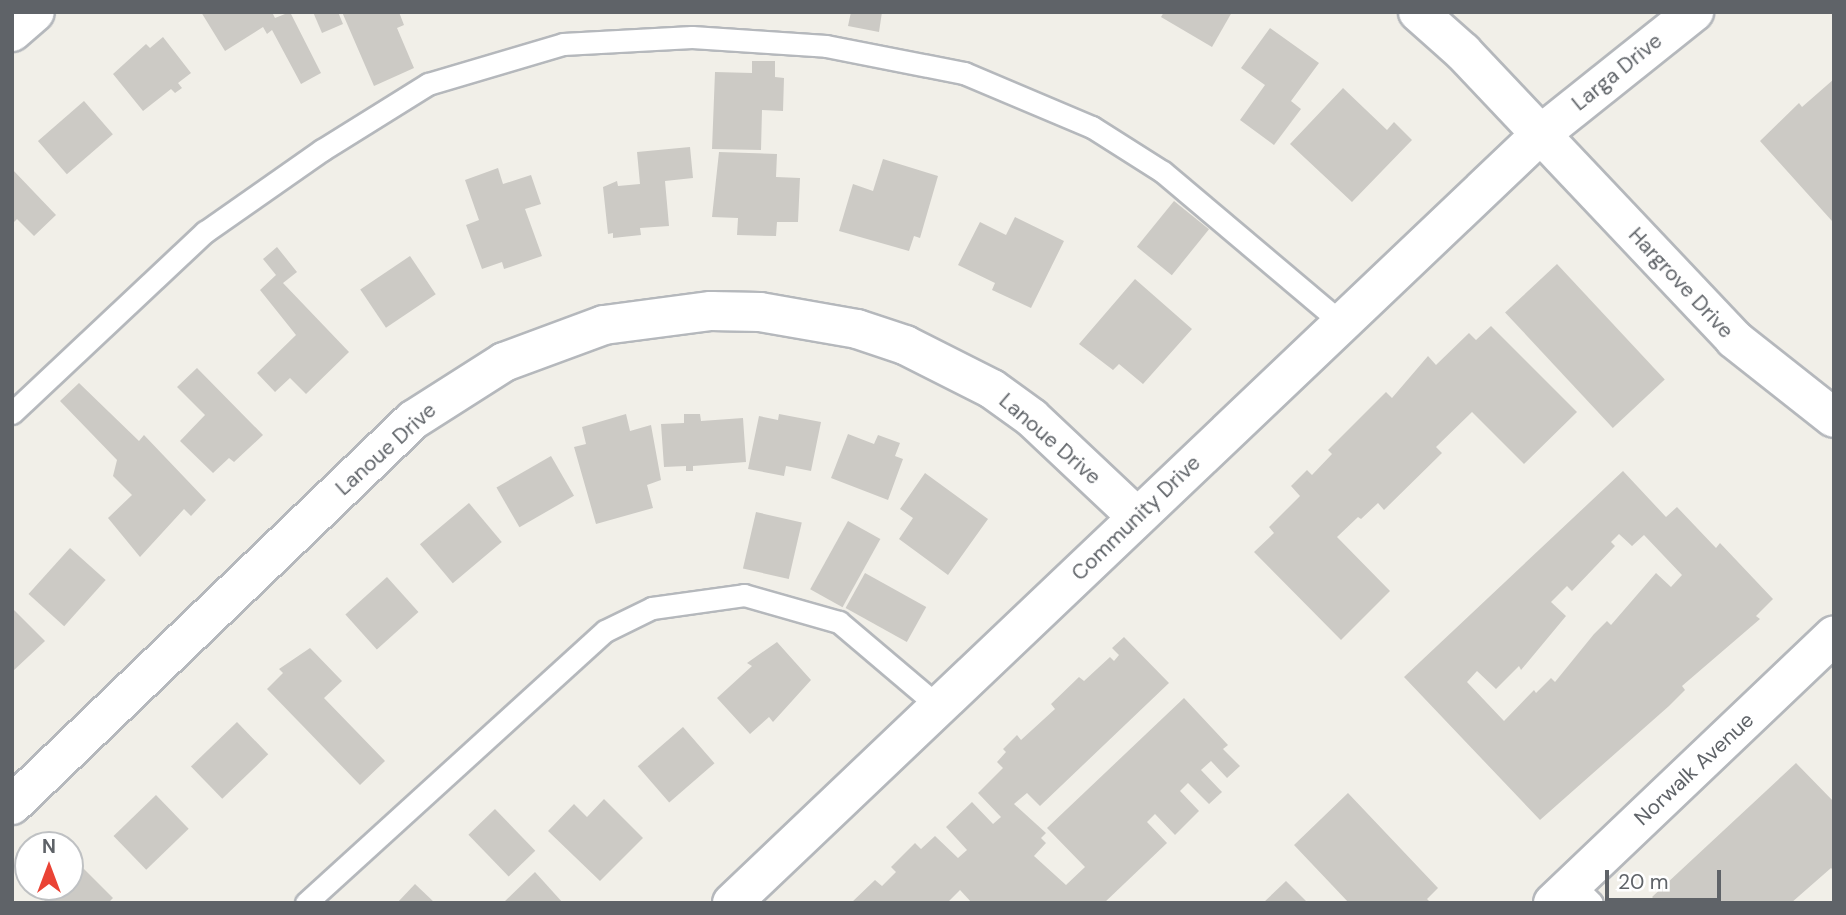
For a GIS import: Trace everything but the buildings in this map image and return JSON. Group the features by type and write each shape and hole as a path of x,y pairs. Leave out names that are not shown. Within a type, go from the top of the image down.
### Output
{"street":[{"path":"12,32 35,12"},
{"name":"Hargrove Drive","path":"1418,12 1541,134 1734,339 1834,418"},
{"name":"Larga Drive","path":"1541,134 1694,12"},
{"name":"Community Drive","path":"732,903 1541,134"},
{"name":"Lanoue Drive","path":"12,805 413,420 504,362 604,325 684,313 760,312 821,321 905,345 960,371 1032,418 1137,517"},
{"name":"Norwalk Avenue","path":"1572,896 1834,635"}],"lane":[{"path":"12,413 205,232 322,150 428,84 563,44 692,37 826,46 964,73 1092,127 1163,172 1342,323"},
{"path":"306,903 605,631 652,608 744,595 839,622 938,706"}]}
